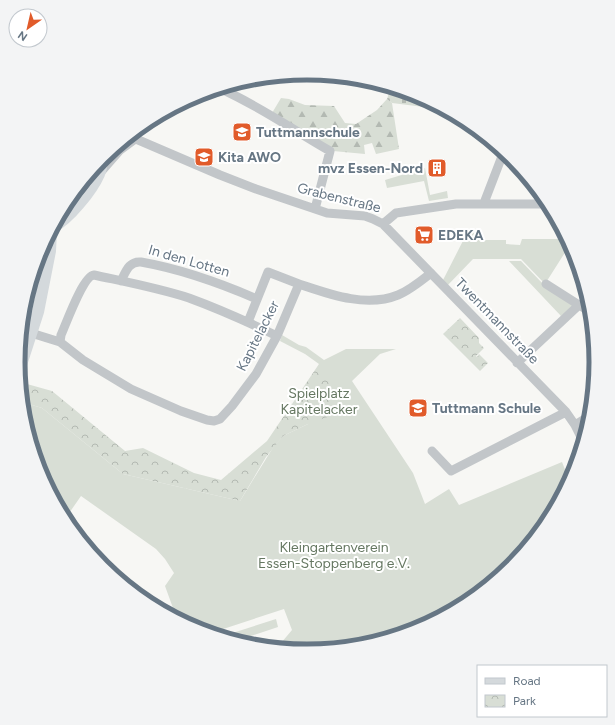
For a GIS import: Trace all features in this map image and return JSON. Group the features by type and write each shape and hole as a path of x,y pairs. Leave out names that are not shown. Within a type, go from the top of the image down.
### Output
{"main road":[{"path":"63,220 91,187 94,178"},
{"path":"26,350 38,312 46,257"}],"street":[{"path":"227,92 257,106 330,151 315,209"},
{"name":"Grabenstraße","path":"135,139 236,182 315,209 327,212 365,216 383,224 396,212 456,204 541,204"},
{"path":"484,203 502,158"},
{"name":"Twentmannstraße","path":"383,224 566,412 575,424 580,435"},
{"name":"In den Lotten","path":"121,281 130,265 136,262 141,262 198,276 228,286 257,299"},
{"path":"248,322 268,272 334,295 347,298 371,300 396,296 407,291 431,273"},
{"path":"60,342 61,335 82,288 91,275 188,298 248,322 277,336"},
{"name":"Kapitelacker","path":"31,333 60,342 83,360 131,389 181,411 214,421 220,419 232,406 256,374 277,336 299,284"},
{"path":"546,284 585,309"},
{"path":"518,363 578,304"},
{"path":"432,451 451,470 566,412"},
{"path":"575,424 584,420"}],"green space":[{"path":"389,92 429,108 392,103 387,99"},
{"path":"281,98 289,99 305,105 334,106 345,123 356,124 377,110 387,99 392,103 399,149 376,154 372,143 364,145 365,154 333,151 272,113"},
{"path":"425,168 430,195 447,191 448,198 429,201 424,181 387,188 385,180"},
{"path":"468,231 482,235 482,240 506,240 506,244 520,245 522,239 561,239 566,250 545,284 521,259 473,259 446,287 442,282"},
{"path":"509,261 521,261 544,285 576,305 561,316"},
{"path":"460,318 479,338 479,343 484,348 476,356 477,357 479,354 488,363 480,371 443,334"},
{"path":"282,335 299,345 306,347 324,360 346,349 396,349 380,354 352,381 413,473 425,504 449,489 459,505 562,462 567,474 561,487 552,504 520,549 494,575 449,607 432,616 398,630 363,640 344,643 308,645 281,644 292,630 284,609 219,630 172,610 173,608 165,586 174,573 156,549 81,496 69,513 54,487 40,453 30,418 28,404 42,408 123,474 240,501 274,446 283,436 308,424 319,364 305,354 280,341"},
{"name":"Spielplatz Kapitelacker","path":"319,364 344,411 308,424 283,436 266,457 240,501 123,474 42,408 28,404 26,386 27,384 52,391 125,451 143,448 194,473 221,480 267,441"},
{"path":"276,619 278,627 248,637 249,639 230,634"}],"tram line":[{"path":"77,200 96,175"}],"place":[{"name":"Tuttmannschule","path":"242,132"},
{"name":"Kita AWO","path":"204,157"},
{"name":"mvz Essen-Nord","path":"437,168"},
{"name":"EDEKA","path":"424,235"},
{"name":"Tuttmann Schule","path":"418,408"}],"park label":[{"name":"Kleingartenverein Essen-Stoppenberg e.V.","path":"334,556"}]}
